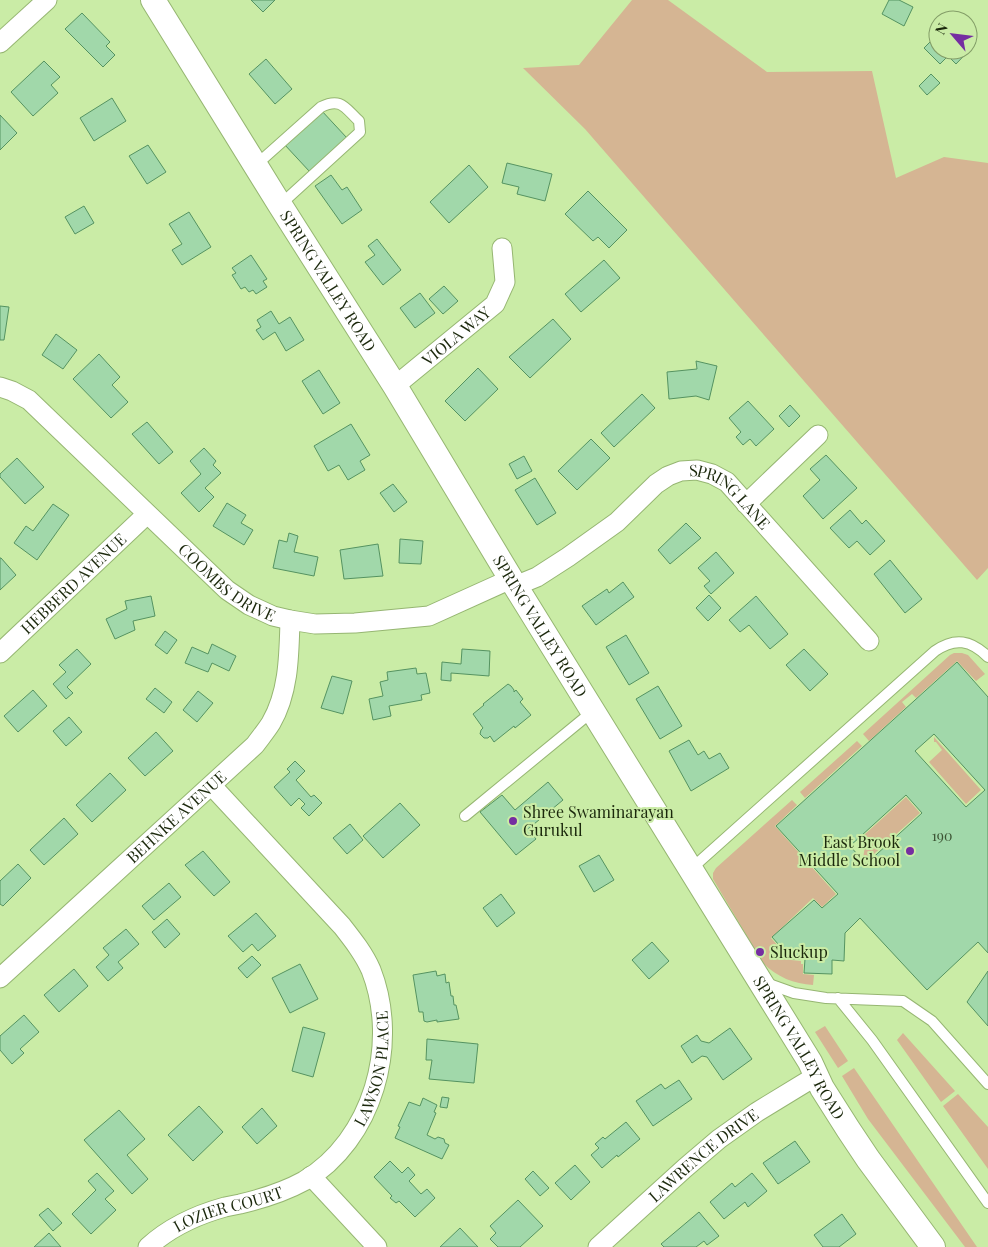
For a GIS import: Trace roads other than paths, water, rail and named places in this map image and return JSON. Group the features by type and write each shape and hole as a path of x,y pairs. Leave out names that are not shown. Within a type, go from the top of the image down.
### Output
{"street":[{"path":"0,42 47,0"},
{"name":"SPRING VALLEY ROAD","path":"154,0 280,205 395,386 513,583 810,1062 822,1088 853,1137 905,1210 925,1244"},
{"name":"VIOLA WAY","path":"395,386 495,304 506,282 502,248"},
{"name":"COOMBS DRIVE","path":"0,387 29,400 227,590 249,605 273,616 315,624 400,620 429,616 513,583"},
{"path":"746,504 818,435"},
{"name":"SPRING LANE","path":"513,583 537,577 568,558 617,522 656,484 668,476 681,471 697,470 712,474 727,482 869,641"},
{"name":"HEBBERD AVENUE","path":"0,653 147,514"},
{"name":"BEHNKE AVENUE","path":"0,978 255,745 271,722 281,700 288,673 290,620"},
{"name":"LAWSON PLACE","path":"212,786 357,944 370,970 379,999 382,1027 381,1055 375,1086 364,1115 352,1135 333,1157 311,1176"},
{"name":"LAWRENCE DRIVE","path":"598,1247 719,1139 757,1112 816,1076"},
{"path":"311,1176 377,1247"},
{"name":"LOZIER COURT","path":"148,1247 175,1227 199,1215 280,1192 303,1182 311,1176"}],"lane":[{"path":"256,165 321,106 337,102 359,121 360,132 280,205"},
{"path":"690,869 943,645 966,642 978,647 988,657"},
{"path":"465,816 593,711"},
{"path":"759,980 794,993 826,998 903,1000 932,1021 988,1084"},
{"path":"838,998 876,1046 988,1203"}],"place":[{"name":"Shree Swaminarayan Gurukul","path":"513,821"},
{"name":"East Brook Middle School","path":"910,851"},
{"name":"Sluckup","path":"760,952"}]}
